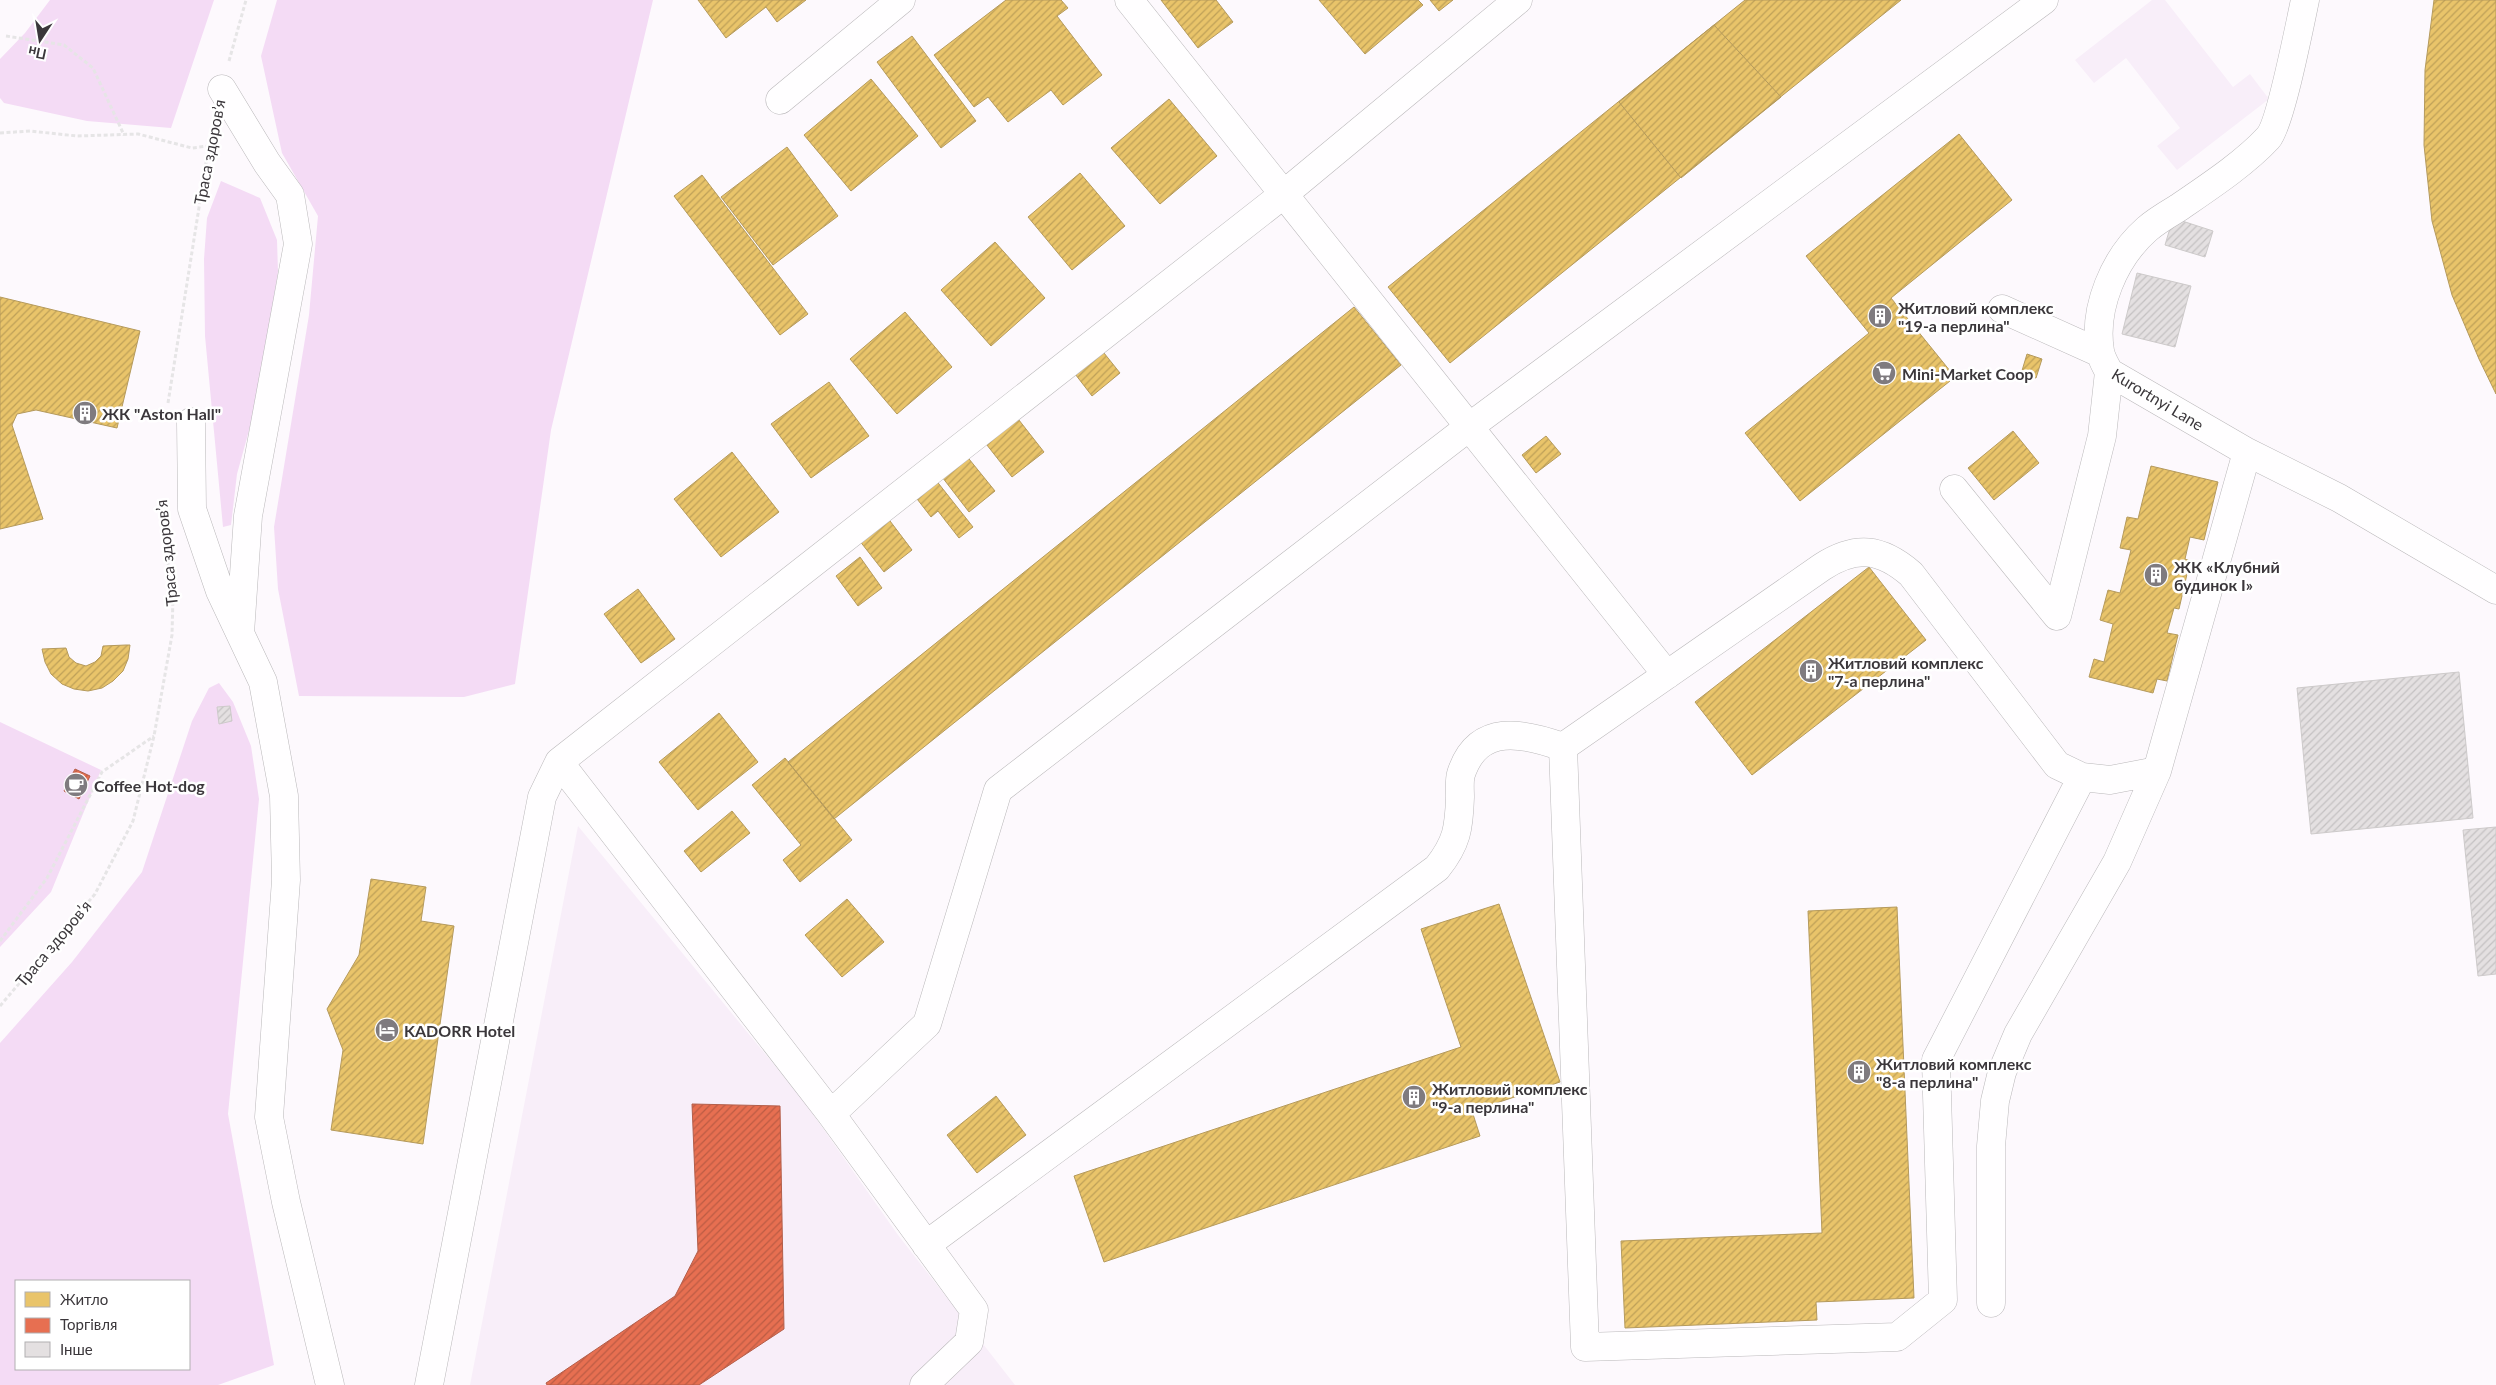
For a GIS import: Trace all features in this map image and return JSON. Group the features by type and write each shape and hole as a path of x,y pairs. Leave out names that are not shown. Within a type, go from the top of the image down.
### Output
{"street":[{"path":"780,100 901,0"},
{"path":"1129,0 1667,675"},
{"path":"429,1385 542,797 559,762 1284,194 1518,0"},
{"path":"831,1114 927,1024 998,790 1469,427 2044,0"},
{"name":"Kurortnyi Lane","path":"2305,0 2279,109 2269,137 2218,180 2147,229 2128,250 2111,278 2103,302 2099,329 2105,363 2247,452 2339,498 2496,590"},
{"path":"222,89 266,163 290,195 298,244 248,516 240,634"},
{"path":"1954,489 2057,616 2102,436 2105,363 2002,309"},
{"path":"191,422 192,509 220,592 262,682 284,796 286,880 269,1117 288,1211 330,1385"},
{"path":"1991,1303 1990,1146 1995,1100 2002,1072 2018,1034 2117,862 2156,771 2247,452"},
{"path":"1563,747 1839,556 1858,552 1878,553 1896,561 1912,574 2057,765 2082,777 2110,780 2156,771"},
{"path":"926,1245 1437,868 1450,851 1458,830 1460,776 1470,755 1488,741 1509,734 1532,736 1563,747"},
{"path":"1563,747 1585,1347 1897,1338 1943,1300 1936,1060 2082,777"},
{"path":"559,762 831,1114 974,1310 970,1342 924,1385"}],"path":[{"name":"Траса здоров’я","path":"167,405 208,146 246,0"},
{"path":"6,36 64,45 93,68 124,135"},
{"path":"0,133 30,131 77,136 138,134 192,148 208,146"},
{"name":"Траса здоров’я","path":"0,1006 95,894 133,821 154,736 172,626 173,596 160,510"},
{"path":"0,941 47,878 102,772 154,736"}],"shaded area":[{"path":"50,0 214,0 171,128 87,121 4,103 0,98 0,59 25,33"},
{"path":"277,0 653,0 551,430 515,684 464,697 299,696 278,589 274,527 309,315 318,216 282,153 261,56"},
{"path":"2152,0 2165,0 2233,87 2250,74 2269,99 2177,170 2157,146 2180,128 2126,58 2094,83 2075,60"},
{"path":"221,181 260,198 277,240 278,272 256,405 237,474 231,525 223,527 205,336 204,259 207,218"},
{"path":"219,683 233,702 251,746 259,799 228,1114 274,1365 218,1385 0,1385 0,1043 72,962 142,872 192,721 209,688"},
{"path":"0,722 101,770 51,892 0,947"},
{"path":"578,826 803,1100 898,1235 1015,1385 470,1385"}],"building: Житло":[{"path":"698,0 806,0 777,22 766,7 726,38"},
{"path":"1006,0 1061,0 1068,8 1057,16 1102,75 1063,105 1051,90 1008,122 988,97 974,107 934,55"},
{"path":"1161,0 1216,0 1233,22 1198,48"},
{"path":"1319,0 1418,0 1423,5 1365,54"},
{"path":"1430,0 1453,0 1439,11"},
{"path":"1745,0 1901,0 1450,363 1388,287"},
{"path":"2434,0 2496,0 2496,394 2452,295 2432,221 2424,145 2425,70"},
{"path":"1714,25 1781,97 1681,178 1619,102"},
{"path":"912,36 976,121 941,148 877,62"},
{"path":"871,79 918,136 851,191 804,135"},
{"path":"1169,99 1217,156 1160,204 1111,148"},
{"name":"Житловий комплекс \"19-а перлина\"","path":"1959,134 2012,200 1891,298 1955,377 1800,501 1745,433 1869,333 1806,256"},
{"path":"787,147 838,216 773,265 721,197"},
{"path":"1080,173 1125,226 1072,270 1028,217"},
{"path":"702,175 808,314 780,335 674,196"},
{"path":"995,242 1045,298 991,346 941,290"},
{"name":"ЖК \"Aston Hall\"","path":"0,297 140,331 117,428 36,410 17,414 12,425 43,519 0,529"},
{"path":"1354,307 1401,365 834,819 788,762"},
{"path":"905,312 952,367 897,414 850,359"},
{"path":"1100,348 1120,373 1092,396 1072,370"},
{"path":"2027,354 2042,359 2036,378 2021,374"},
{"path":"829,382 869,436 811,478 771,424"},
{"path":"1015,415 1044,452 1012,477 983,440"},
{"path":"2013,431 2039,463 1994,500 1968,468"},
{"path":"1546,436 1561,454 1536,473 1522,455"},
{"path":"732,452 779,512 721,557 674,499"},
{"path":"965,454 995,491 969,512 939,473"},
{"name":"ЖК «Клубний будинок I»","path":"2151,466 2218,482 2204,540 2190,537 2185,559 2190,561 2179,609 2174,608 2167,633 2178,635 2167,681 2157,679 2153,693 2089,677 2094,659 2104,662 2113,624 2100,620 2108,590 2120,593 2131,550 2120,548 2127,517 2138,519"},
{"path":"935,479 973,527 959,538 938,511 931,517 914,495"},
{"path":"887,517 912,550 884,572 859,540"},
{"path":"860,557 882,588 858,606 836,576"},
{"name":"Житловий комплекс \"7-а перлина\"","path":"1869,567 1926,640 1752,775 1695,702"},
{"path":"638,589 675,639 641,663 604,614"},
{"path":"130,645 128,659 123,671 102,688 88,691 74,689 62,684 51,674 45,662 42,649 66,648 69,657 76,663 86,666 95,662 101,656 103,646"},
{"path":"719,713 758,762 698,810 659,762"},
{"path":"785,758 852,840 800,882 783,860 801,845 752,785"},
{"path":"732,811 750,833 701,872 684,851"},
{"name":"KADORR Hotel","path":"371,879 426,887 421,921 454,926 423,1144 331,1130 343,1050 327,1009 359,955"},
{"path":"847,899 884,942 842,977 805,935"},
{"name":"Житловий комплекс \"9-а перлина\"","path":"1499,904 1560,1082 1472,1111 1480,1136 1104,1262 1074,1176 1461,1047 1421,929"},
{"name":"Житловий комплекс \"8-а перлина\"","path":"1897,907 1914,1298 1816,1302 1817,1320 1625,1328 1621,1241 1822,1233 1808,911"},
{"path":"996,1096 1026,1135 977,1173 947,1135"}],"building: Торгівля":[{"name":"Coffee Hot-dog","path":"75,769 90,776 79,799 64,791"},
{"path":"692,1104 780,1106 784,1329 699,1385 547,1385 546,1383 675,1296 698,1251"}],"building: Інше":[{"path":"2173,218 2213,231 2205,257 2165,245"},
{"path":"2137,273 2191,286 2175,347 2122,334"},
{"path":"2459,672 2473,818 2311,834 2297,688"},
{"path":"230,706 232,721 219,724 217,707"},
{"path":"2496,827 2496,974 2478,976 2463,830"}],"place":[{"name":"Житловий комплекс \"19-а перлина\"","path":"1880,316"},
{"name":"Mini-Market Coop","path":"1884,373"},
{"name":"ЖК \"Aston Hall\"","path":"85,413"},
{"name":"ЖК «Клубний будинок I»","path":"2156,575"},
{"name":"Житловий комплекс \"7-а перлина\"","path":"1811,671"},
{"name":"Coffee Hot-dog","path":"76,785"},
{"name":"KADORR Hotel","path":"387,1030"},
{"name":"Житловий комплекс \"8-а перлина\"","path":"1859,1072"},
{"name":"Житловий комплекс \"9-а перлина\"","path":"1414,1097"}]}
